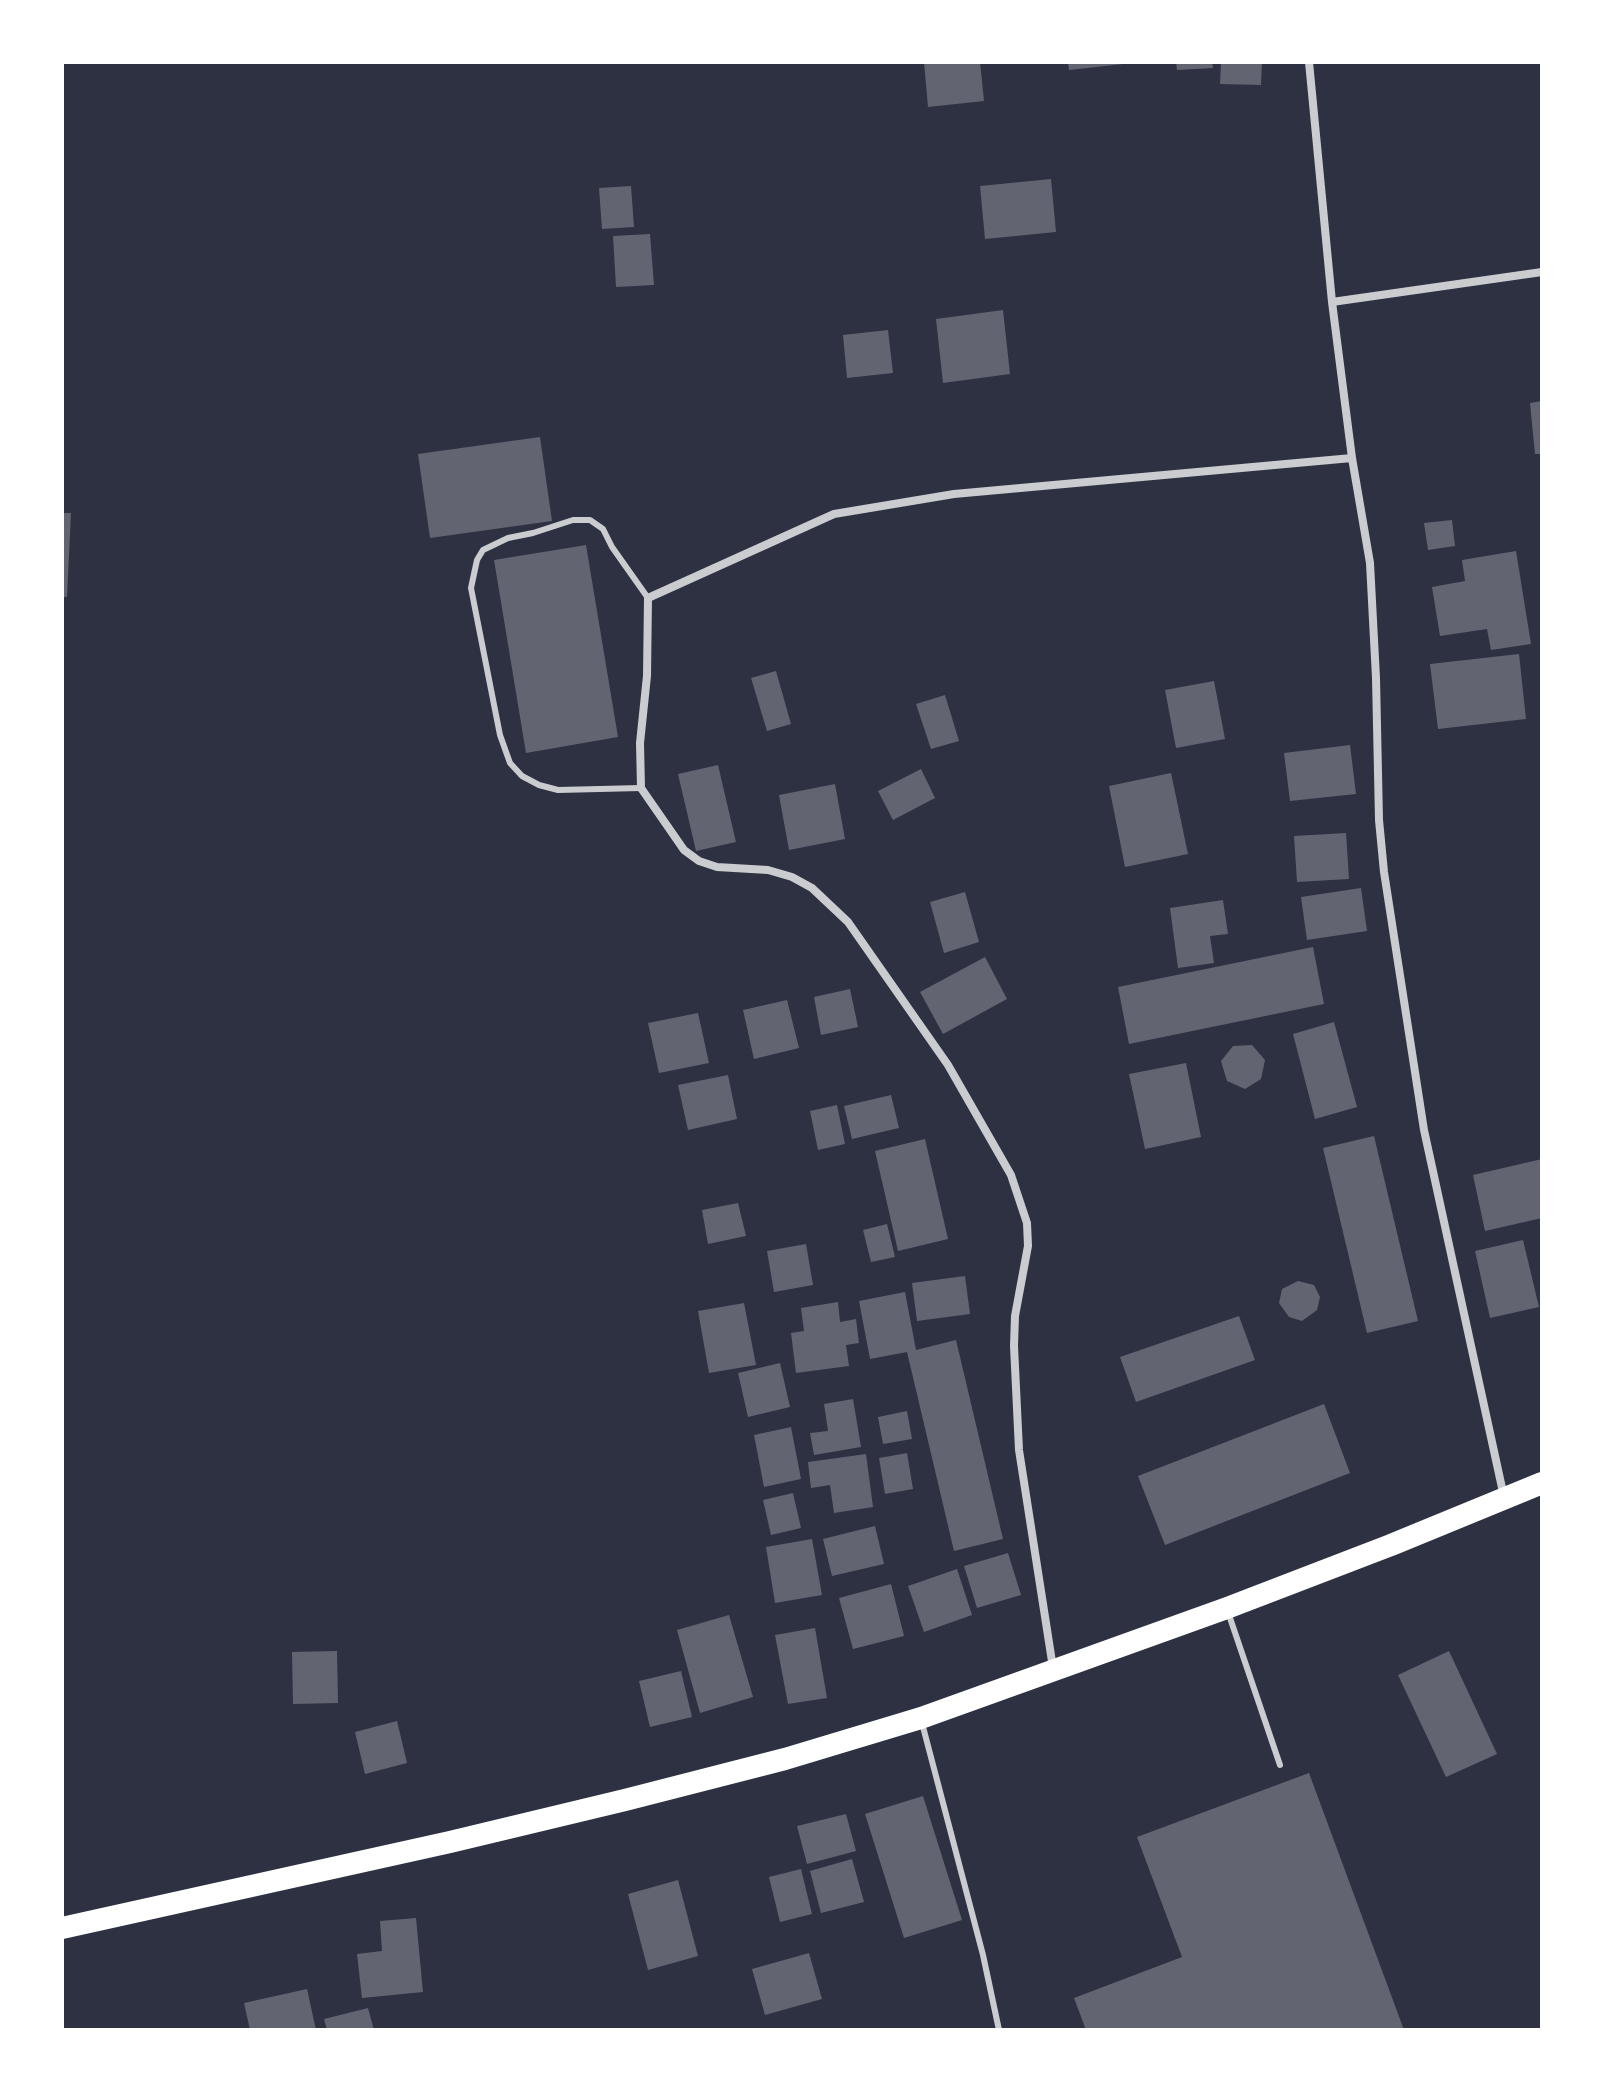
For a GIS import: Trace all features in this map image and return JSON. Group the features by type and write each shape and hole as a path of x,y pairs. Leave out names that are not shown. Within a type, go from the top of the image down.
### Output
{"highway":[{"path":"62,1928 450,1842 785,1759 921,1718 1227,1608 1542,1483"}],"street":[{"path":"1309,62 1332,302 1352,458 1370,563 1379,820 1384,872 1424,1130 1504,1497"},
{"path":"1332,302 1542,272"},
{"path":"1054,1669 1019,1450 1015,1316 1028,1246 1027,1223 1011,1175 948,1065 848,922 812,888 792,877 768,870 717,867 699,861 684,850 641,788 640,743 647,676 648,598 834,514 954,494 1352,458"}],"lane":[{"path":"641,788 558,790 522,776 510,763 500,735 471,588 477,560 483,550 508,538 573,520 590,520 603,529 648,598"},
{"path":"1227,1608 1280,1765"},
{"path":"921,1718 983,1955 999,2030"}],"building":[{"path":"924,62 980,62 984,101 928,107"},
{"path":"1068,62 1123,62 1123,64 1069,70"},
{"path":"1176,62 1212,62 1213,68 1177,70"},
{"path":"1221,62 1262,62 1261,85 1220,84"},
{"path":"1051,179 1056,232 985,239 980,186"},
{"path":"631,186 634,227 602,229 599,188"},
{"path":"650,234 654,285 616,287 613,236"},
{"path":"1003,310 1010,374 943,383 936,319"},
{"path":"888,330 893,373 847,378 843,335"},
{"path":"1542,401 1542,454 1535,454 1530,403"},
{"path":"540,437 552,521 430,538 418,454"},
{"path":"62,513 71,513 67,597 62,597"},
{"path":"1452,520 1455,546 1428,550 1424,523"},
{"path":"586,545 618,737 526,753 494,560"},
{"path":"1516,551 1531,644 1491,650 1487,629 1440,636 1432,587 1465,581 1462,560"},
{"path":"1519,654 1526,719 1438,729 1430,664"},
{"path":"776,671 791,724 767,731 751,678"},
{"path":"1214,681 1225,739 1176,748 1165,690"},
{"path":"945,695 959,741 931,749 916,704"},
{"path":"1350,745 1356,794 1290,801 1284,753"},
{"path":"718,765 736,842 696,851 678,774"},
{"path":"921,769 935,798 893,820 878,791"},
{"path":"1171,773 1188,854 1125,867 1109,786"},
{"path":"835,784 845,839 789,850 779,795"},
{"path":"1346,833 1349,879 1297,882 1294,836"},
{"path":"1361,888 1367,931 1307,940 1301,897"},
{"path":"965,892 979,942 944,953 930,902"},
{"path":"1223,900 1228,934 1210,936 1214,963 1178,968 1170,908"},
{"path":"1313,947 1324,1004 1129,1044 1118,987"},
{"path":"985,957 1007,999 943,1034 920,992"},
{"path":"850,989 858,1027 821,1035 814,997"},
{"path":"787,1000 799,1048 754,1059 743,1010"},
{"path":"698,1013 709,1063 659,1073 648,1023"},
{"path":"1334,1022 1357,1107 1315,1119 1293,1034"},
{"path":"1252,1045 1265,1060 1261,1079 1245,1089 1227,1081 1221,1061 1233,1046"},
{"path":"1186,1063 1201,1137 1145,1149 1129,1074"},
{"path":"728,1075 737,1119 688,1130 678,1085"},
{"path":"891,1095 899,1128 852,1139 844,1106"},
{"path":"837,1105 845,1144 818,1150 810,1111"},
{"path":"1374,1136 1418,1321 1367,1333 1323,1148"},
{"path":"925,1139 948,1239 898,1251 875,1151"},
{"path":"1542,1159 1542,1218 1485,1231 1473,1175"},
{"path":"738,1203 746,1236 708,1244 702,1210"},
{"path":"887,1224 895,1257 871,1262 863,1230"},
{"path":"1523,1240 1539,1307 1490,1318 1475,1251"},
{"path":"806,1244 813,1285 774,1292 767,1251"},
{"path":"965,1276 970,1314 917,1321 912,1283"},
{"path":"1298,1281 1314,1285 1320,1297 1317,1310 1302,1321 1289,1317 1279,1303 1282,1289"},
{"path":"905,1292 916,1350 956,1340 1003,1539 954,1551 907,1352 870,1359 859,1301"},
{"path":"838,1302 840,1322 856,1319 859,1343 846,1345 849,1366 796,1373 791,1333 804,1331 801,1308"},
{"path":"744,1303 756,1365 709,1373 698,1311"},
{"path":"1239,1316 1255,1360 1136,1402 1120,1357"},
{"path":"780,1363 790,1407 748,1417 738,1373"},
{"path":"853,1399 861,1447 814,1455 810,1433 828,1431 824,1404"},
{"path":"1324,1404 1350,1473 1165,1545 1138,1476"},
{"path":"907,1411 912,1439 883,1444 878,1417"},
{"path":"791,1427 801,1479 764,1487 754,1435"},
{"path":"907,1453 913,1489 885,1494 879,1458"},
{"path":"866,1454 873,1507 834,1513 830,1485 811,1488 808,1462"},
{"path":"793,1493 801,1528 771,1535 763,1500"},
{"path":"875,1526 884,1564 832,1576 823,1539"},
{"path":"812,1539 822,1595 775,1603 766,1547"},
{"path":"1008,1553 1021,1595 977,1608 964,1566"},
{"path":"957,1569 972,1615 924,1632 908,1586"},
{"path":"891,1584 904,1636 853,1649 839,1598"},
{"path":"729,1615 753,1697 700,1713 677,1630"},
{"path":"815,1628 827,1698 788,1704 775,1635"},
{"path":"337,1651 338,1703 293,1704 292,1652"},
{"path":"1449,1651 1497,1754 1446,1777 1398,1675"},
{"path":"681,1671 692,1717 650,1727 639,1681"},
{"path":"397,1721 407,1763 365,1774 355,1732"},
{"path":"1309,1773 1404,2030 1086,2030 1074,1998 1182,1957 1137,1837"},
{"path":"923,1796 962,1920 904,1938 865,1814"},
{"path":"846,1814 856,1851 807,1864 797,1826"},
{"path":"852,1859 864,1902 821,1913 810,1871"},
{"path":"801,1869 812,1914 780,1922 769,1877"},
{"path":"678,1880 698,1956 648,1970 628,1894"},
{"path":"416,1918 423,1992 362,1998 357,1954 382,1951 380,1921"},
{"path":"809,1953 822,1999 765,2015 752,1969"},
{"path":"307,1989 316,2030 250,2030 244,2003"},
{"path":"368,2008 374,2030 327,2030 324,2019"}]}
